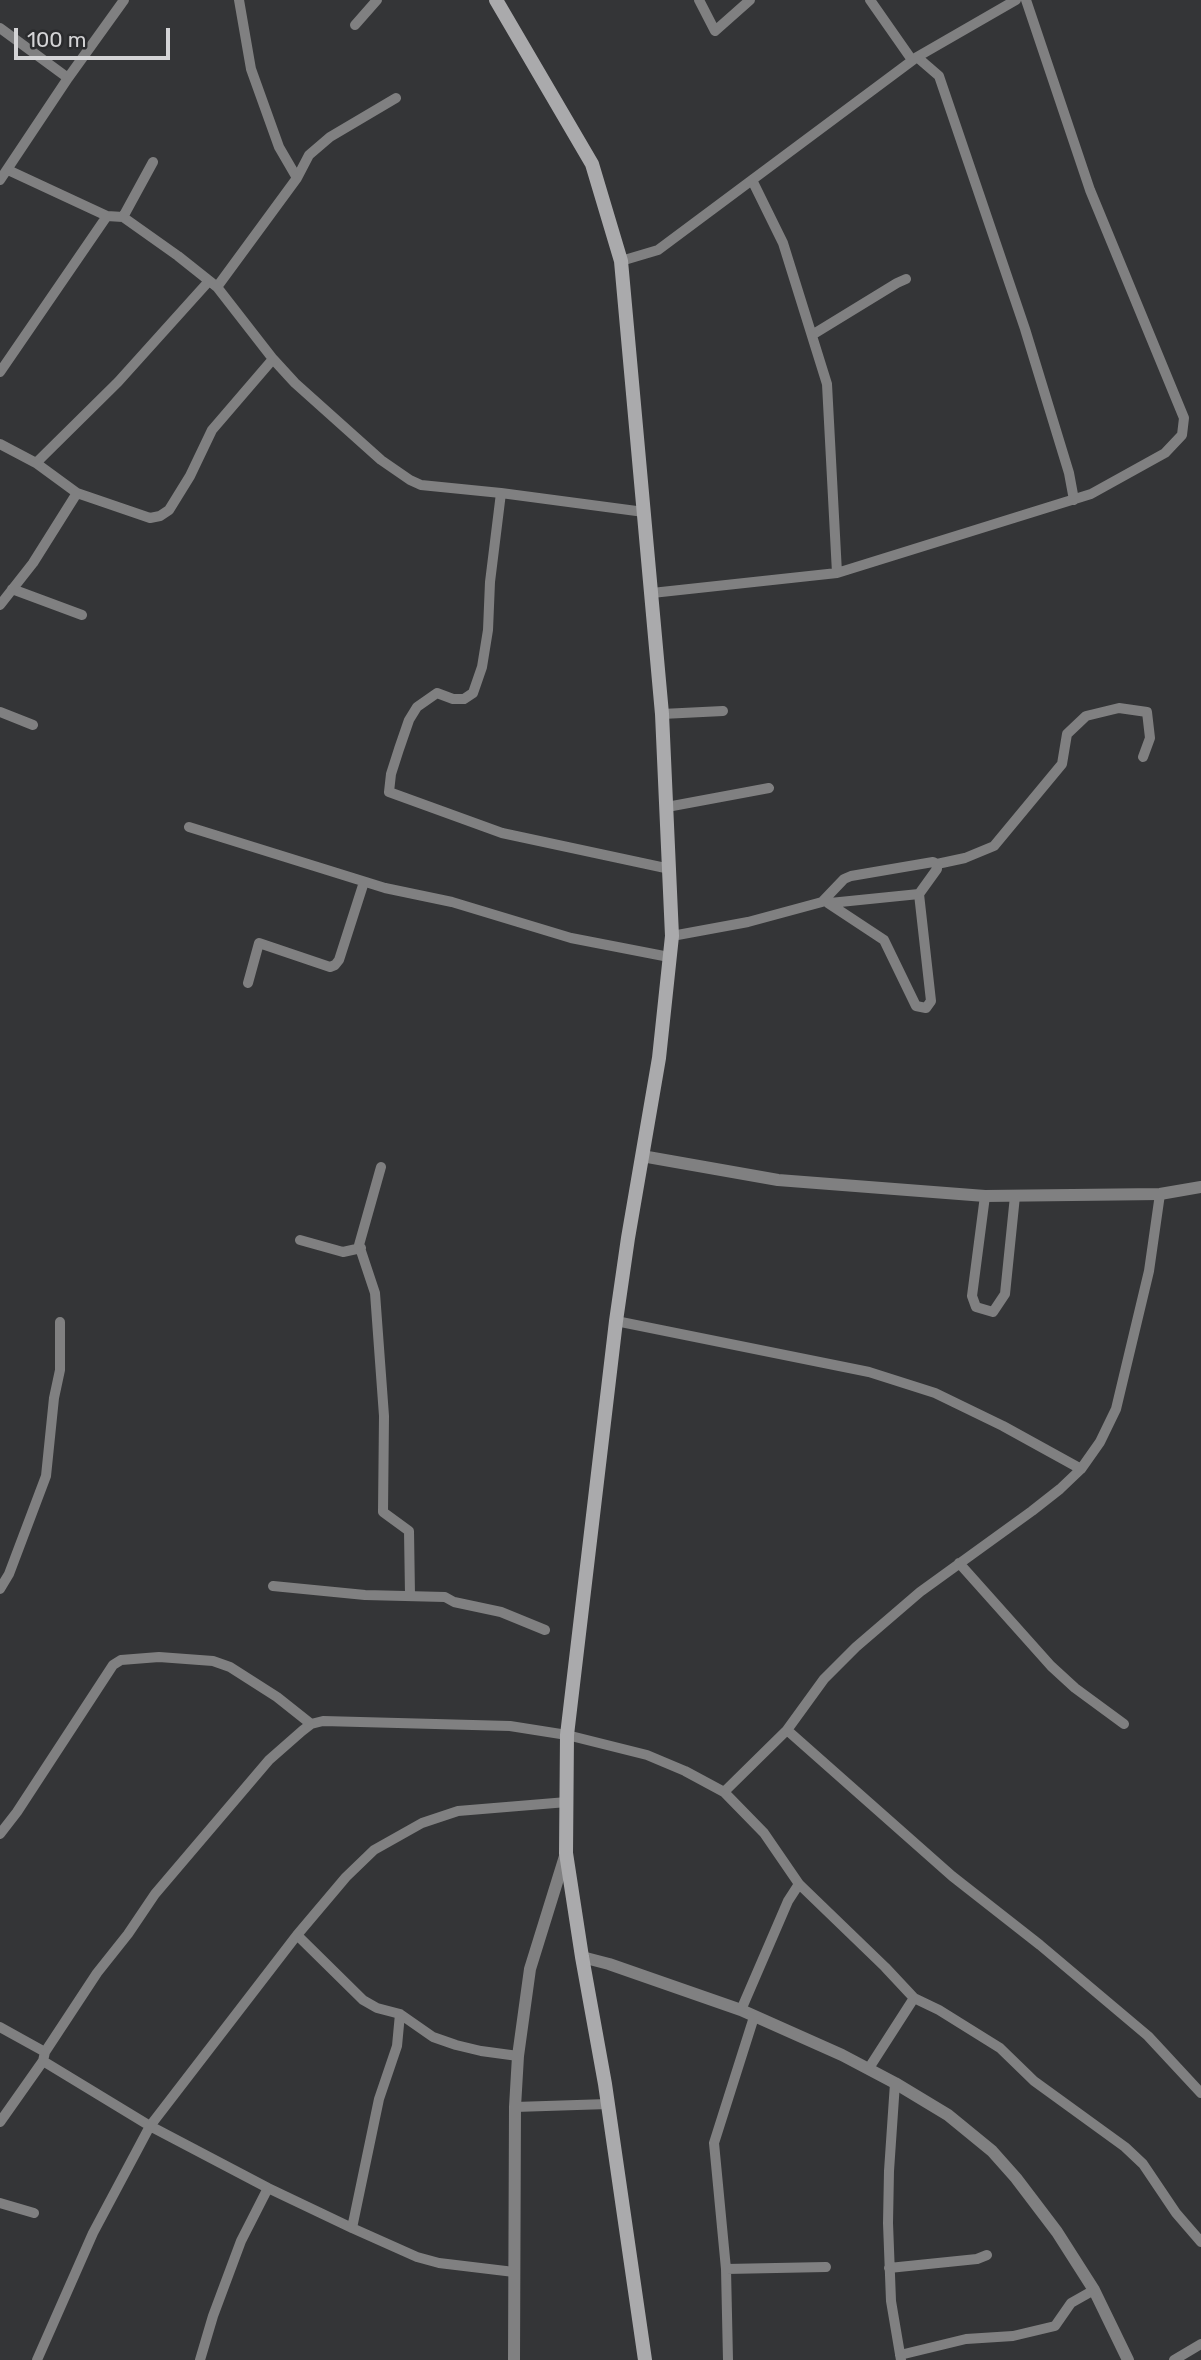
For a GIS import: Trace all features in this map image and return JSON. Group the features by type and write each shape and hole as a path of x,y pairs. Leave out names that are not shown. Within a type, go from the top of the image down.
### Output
{"main road":[{"path":"496,0 592,164 621,261 662,714 671,936 659,1058 616,1321 568,1735 566,1853 608,2104 645,2360"}],"street":[{"path":"0,180 124,0"},
{"path":"239,0 251,69 279,147 296,178"},
{"path":"355,25 377,0"},
{"path":"699,0 715,31 750,0"},
{"path":"870,0 914,58 939,76 1025,329 1069,472 1074,500"},
{"path":"621,261 658,250 914,58 1005,3 1016,0"},
{"path":"652,593 837,573 1091,494 1166,453 1182,435 1184,418 1090,190 1026,0"},
{"path":"0,28 68,78"},
{"path":"36,463 213,284 296,178 309,155 330,137 396,98"},
{"path":"123,218 153,162"},
{"path":"8,170 107,216 123,218 178,256 213,284 295,383 381,460 410,480 421,485 644,512"},
{"path":"752,180 783,243 827,384 837,573"},
{"path":"0,372 107,216"},
{"path":"812,335 906,279"},
{"path":"0,444 36,463 77,493 150,518 160,516 169,510 190,476 212,430 273,359"},
{"path":"0,605 33,563 77,493"},
{"path":"501,493 490,582 488,630 482,667 473,693 464,699 453,699 437,693 417,707 409,720 399,749 391,774 389,792 502,832 670,869"},
{"path":"12,589 82,615"},
{"path":"826,902 844,879 851,876 933,862 937,864 965,858 994,846 1062,764 1067,734 1086,716 1119,708 1147,712 1150,738 1143,757"},
{"path":"662,714 723,711"},
{"path":"0,712 33,725"},
{"path":"667,807 769,788"},
{"path":"189,827 364,882 452,902 571,938 669,957"},
{"path":"826,902 884,940 916,1006 926,1008 931,1001 919,894 937,869 937,864"},
{"path":"248,983 259,943 330,967 335,965 364,882"},
{"path":"671,936 748,922 826,902 919,894"},
{"path":"642,1156 778,1180 985,1196 1160,1194 1201,1187"},
{"path":"381,1167 359,1245 375,1293 384,1416 383,1512 409,1531 410,1595"},
{"path":"724,1792 787,1730 824,1679 856,1647 920,1592 1032,1511 1081,1469 1100,1442 1116,1409 1149,1271 1160,1194"},
{"path":"985,1196 972,1296 976,1307 993,1312 1005,1294 1016,1196"},
{"path":"300,1240 343,1252 361,1248"},
{"path":"616,1321 869,1371 935,1393 1003,1426 1081,1469"},
{"path":"0,1589 12,1567 46,1476 54,1398 60,1370 60,1322"},
{"path":"960,1563 1051,1666 1074,1688 1124,1724"},
{"path":"273,1586 365,1595 445,1597 454,1602 501,1612 545,1630"},
{"path":"0,1834 113,1665 121,1660 159,1657 213,1661 230,1667 282,1700 311,1724"},
{"path":"0,2122 97,1973 155,1894 269,1760 311,1724 323,1721 510,1726 568,1735 647,1755 724,1792 764,1833 799,1884 914,1998 939,2010 1000,2048 1034,2081 1125,2147 1143,2164 1176,2213 1201,2242"},
{"path":"787,1730 952,1875 1148,2036 1201,2093"},
{"path":"37,2360 93,2233 150,2126 346,1877 374,1850 422,1823 458,1811 567,1802"},
{"path":"514,2360 515,2107 518,2056 530,1969 566,1853"},
{"path":"741,2010 788,1901 799,1884"},
{"path":"297,1936 363,2000 377,2008 400,2014 433,2037 456,2045 518,2056"},
{"path":"582,1957 741,2010 842,2054 948,2115 992,2151 1057,2232 1094,2290 1128,2360"},
{"path":"869,2068 914,1998"},
{"path":"352,2228 379,2099 397,2046 400,2014"},
{"path":"728,2360 726,2269 715,2143 754,2017"},
{"path":"0,2027 150,2126 268,2188 428,2260 514,2272"},
{"path":"895,2083 889,2171 889,2268 891,2301 901,2358 966,2339 1013,2336 1055,2326 1072,2303 1094,2290"},
{"path":"515,2107 608,2104"},
{"path":"200,2360 241,2241 268,2188"},
{"path":"0,2203 34,2213"},
{"path":"889,2268 977,2259 987,2255"},
{"path":"726,2269 825,2267"},
{"path":"1174,2360 1201,2344"}]}
